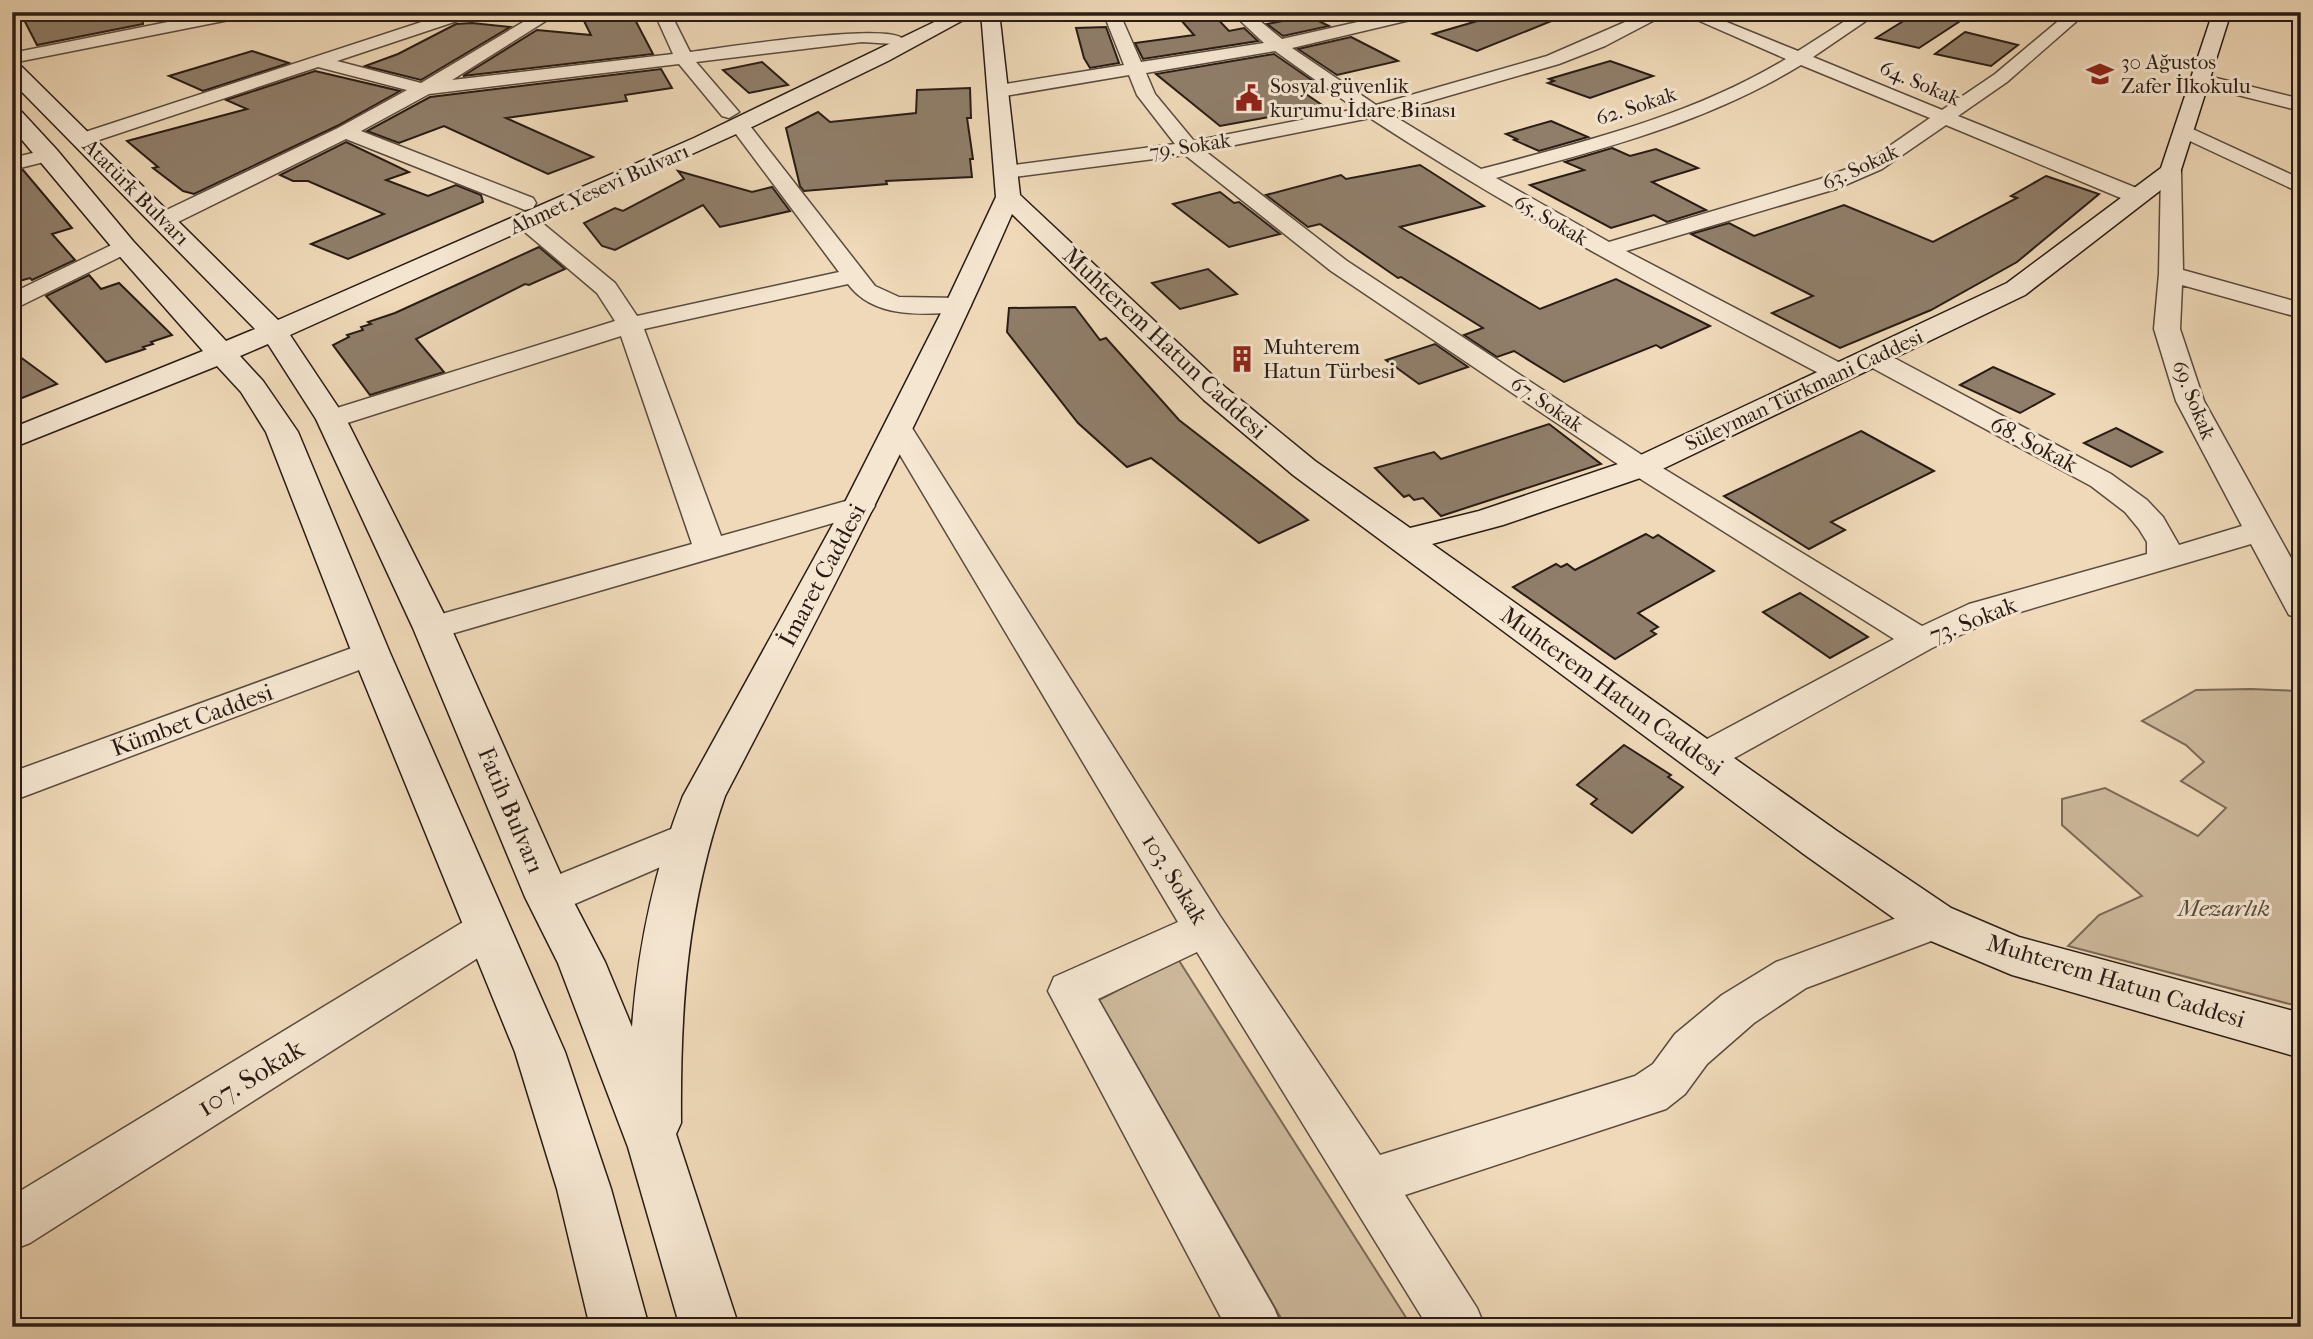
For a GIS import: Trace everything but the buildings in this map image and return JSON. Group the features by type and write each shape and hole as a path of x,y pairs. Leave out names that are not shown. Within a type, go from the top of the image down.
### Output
{"main road":[{"name":"Ahmet Yesevi Bulvarı","path":"735,119 947,12"},
{"path":"2171,171 2222,12"},
{"name":"Ahmet Yesevi Bulvarı","path":"215,346 984,13"},
{"name":"İmaret Caddesi","path":"655,1147 654,1048 659,968 669,905 687,839 704,796 860,506 960,305 1008,184 999,91 984,13"},
{"name":"Atatürk Bulvarı","path":"12,68 268,325"},
{"name":"Atatürk Bulvarı","path":"12,115 49,155 124,246 215,346"},
{"name":"Süleyman Türkmani Caddesi","path":"1403,541 1491,518 1641,467 1874,358 2016,289 2171,171"},
{"name":"Muhterem Hatun Caddesi","path":"1008,184 1215,394 1304,468 1821,843 1935,922 2012,956 2301,1036"},
{"name":"Fatih Bulvarı","path":"268,325 331,419 432,628 548,897 581,962 655,1147 710,1327"},
{"path":"12,418 215,346"},
{"path":"12,439 215,346"},
{"path":"215,346 252,387 282,432 371,653 540,1052 584,1189 620,1327"}],"street":[{"path":"12,58 244,12"},
{"path":"83,139 469,12"},
{"path":"164,220 345,132 424,89 552,12"},
{"path":"662,12 684,60 735,119 866,291 880,301 932,307 960,305"},
{"path":"984,13 1029,12"},
{"name":"67. Sokak","path":"1111,12 1146,94 1189,148 1339,266 1641,467 1920,640"},
{"name":"65. Sokak","path":"1239,12 1276,46 1372,112 1477,177 1605,250 1839,373"},
{"path":"999,91 1276,46 1425,12"},
{"name":"79. Sokak","path":"1008,184 1372,112 1553,60 1662,12"},
{"name":"64. Sokak","path":"1687,12 2136,196"},
{"name":"62. Sokak","path":"1477,177 1657,125 1732,96 1801,57 1871,12"},
{"name":"63. Sokak","path":"1605,250 1828,184 1875,164 1912,142 1941,117 2001,78 2079,12"},
{"path":"846,21 862,37"},
{"path":"317,62 424,89 862,37 894,39"},
{"path":"2200,80 2301,104"},
{"path":"2184,131 2301,187"},
{"path":"345,132 526,212 607,288 630,325 709,547"},
{"path":"12,164 49,155"},
{"name":"69. Sokak","path":"2171,171 2171,274 2167,329 2190,401 2261,531 2290,566 2301,607"},
{"path":"12,303 124,246"},
{"path":"2171,274 2251,299 2301,311"},
{"path":"331,419 630,325 853,276"},
{"name":"68. Sokak","path":"1874,358 2101,480 2136,506 2152,524 2163,542 2162,561"},
{"name":"103. Sokak","path":"898,428 1205,929 1369,1183 1458,1327"},
{"path":"432,628 860,506"},
{"name":"73. Sokak","path":"1705,757 1920,640 1981,612 2261,531"},
{"name":"Kümbet Caddesi","path":"12,787 371,653"},
{"path":"548,897 687,839"},
{"path":"1369,1183 1648,1094 1670,1079 1691,1049 1738,1009 1791,975 1935,922"},
{"name":"107. Sokak","path":"12,1225 488,929"},
{"path":"1205,929 1070,991 1255,1327"}],"green space":[{"name":"Mezarlık","path":"2196,690 2301,691 2301,1007 2068,946 2099,915 2142,896 2062,825 2062,799 2105,788 2198,836 2226,808 2181,781 2204,762 2186,745 2142,721"},
{"path":"1178,959 1412,1327 1286,1327 1099,1000"}],"place":[{"name":"30 Ağustos Zafer İlkokulu","path":"2100,74"},
{"name":"Sosyal güvenlik kurumu İdare Binası","path":"1249,98"},
{"name":"Muhterem Hatun Türbesi","path":"1242,359"}]}
